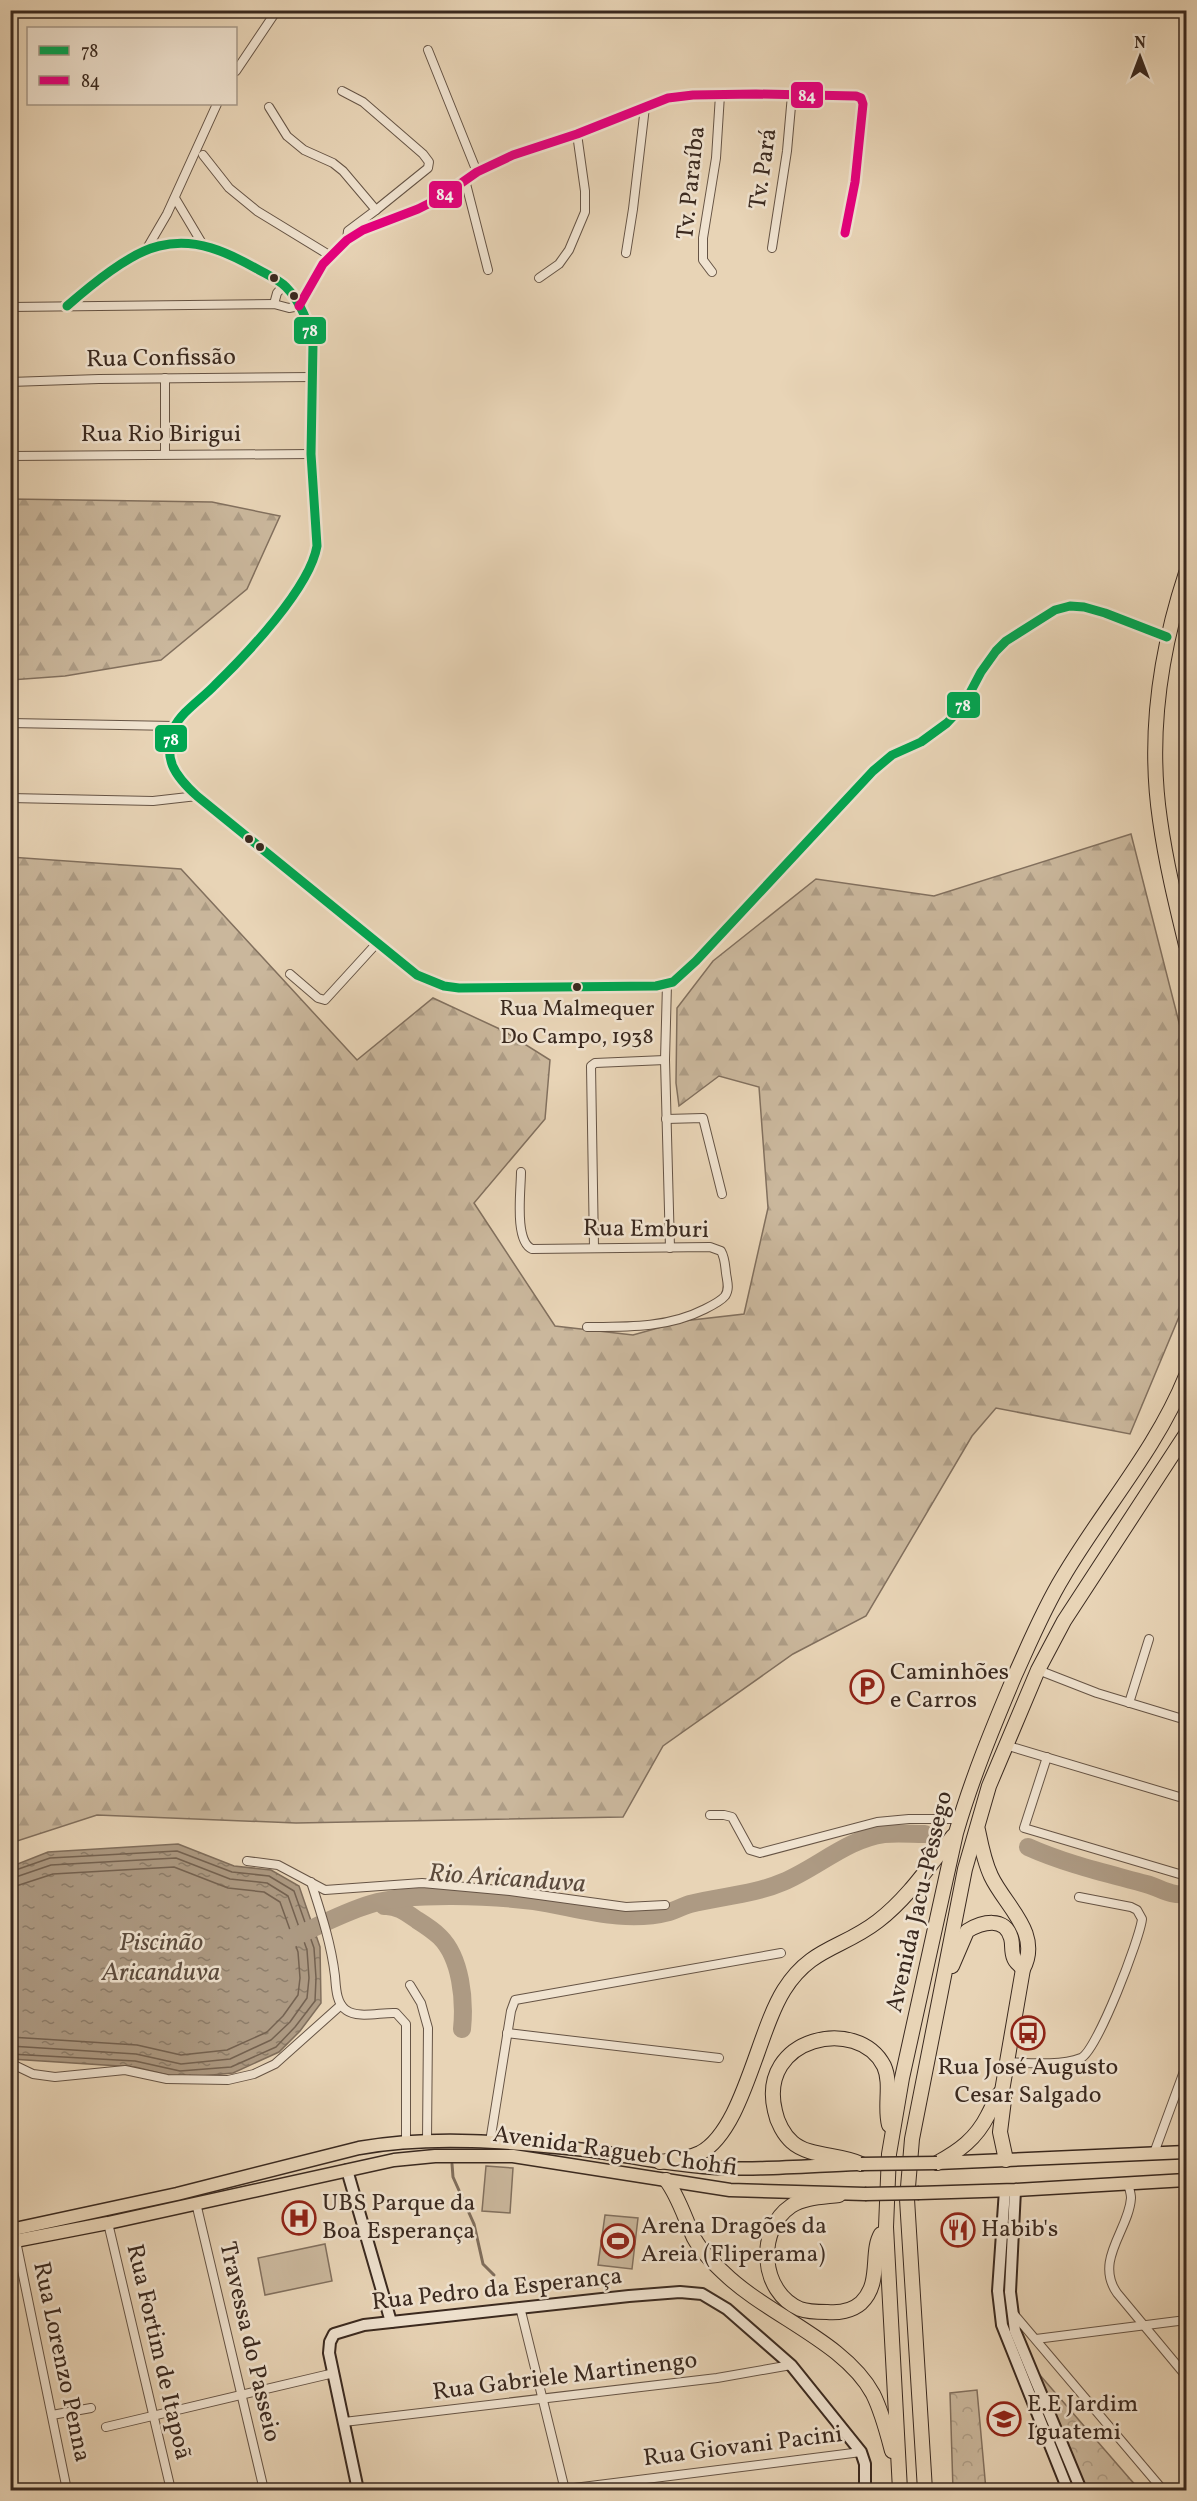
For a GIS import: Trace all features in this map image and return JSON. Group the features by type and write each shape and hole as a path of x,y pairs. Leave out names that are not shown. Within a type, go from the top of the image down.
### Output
{"highway":[{"path":"1186,573 1167,638 1156,725 1157,788 1167,867 1186,945"},
{"name":"Avenida Jacu-Pêssego","path":"900,2490 886,2227 892,2133 958,1826 989,1734 1045,1611 1063,1577 1159,1432 1186,1376"},
{"name":"Avenida Jacu-Pêssego","path":"925,2490 907,2199 912,2139 962,1880 1005,1744 1038,1670 1064,1621 1186,1434"},
{"path":"660,2162 688,2158 700,2152 723,2132 733,2114 769,2020 796,1972 812,1958 876,1923 900,1903 958,1826"},
{"path":"977,1828 991,1877 1027,1936 1029,1959 1023,1969 1002,2091 1004,2100 1000,2132 1006,2160"},
{"path":"943,1977 951,1968 967,1931 987,1922 997,1923 1006,1928 1011,1938 1014,1959 1023,1969"},
{"path":"861,2164 847,2157 808,2150 790,2140 776,2116 772,2089 775,2073 784,2060 810,2041 828,2038 846,2040 864,2046 875,2055 887,2077 887,2119 892,2133"},
{"path":"937,2163 959,2151 976,2136 1002,2091"},
{"path":"666,2180 696,2241 726,2275 790,2323 843,2357 860,2375 873,2393 882,2415 898,2473"},
{"path":"839,2195 807,2199 793,2205 778,2219 769,2237 768,2269 773,2284 799,2309 832,2313 847,2311 861,2303 870,2289 876,2270 879,2238 886,2227"}],"main road":[{"name":"Avenida Ragueb Chohfi","path":"12,2238 359,2148 406,2142 490,2142 586,2151 718,2168 937,2163 1186,2152"},
{"path":"392,2322 346,2170 348,2162 354,2157 389,2150 406,2142"},
{"name":"Avenida Ragueb Chohfi","path":"12,2238 108,2223 394,2160 435,2156 513,2156 591,2166 730,2190 839,2195 1010,2190 1186,2180"},
{"path":"1010,2190 1011,2311 1021,2347 1081,2490"},
{"path":"1010,2190 998,2291 1002,2325 1068,2490"},
{"name":"Rua Pedro da Esperança","path":"334,2373 329,2353 330,2342 334,2334 352,2327 520,2307 680,2292 702,2294 727,2309 791,2365"},
{"path":"791,2365 861,2452 865,2464 865,2490"},
{"path":"334,2373 358,2490"}],"street":[{"path":"237,70 277,10"},
{"path":"428,50 477,172"},
{"path":"342,91 363,102 423,154 429,162 428,168 348,231 347,240"},
{"name":"Tv. Paraíba","path":"712,272 704,260 703,238 716,158 720,95"},
{"path":"10,307 274,304 289,308 299,306 329,255 363,230 440,198 477,172 513,155 577,134 645,106 685,96 792,95 861,98 863,104 855,182 845,233"},
{"name":"Tv. Pará","path":"772,248 787,152 792,95"},
{"path":"145,251 160,229 217,105"},
{"path":"626,253 645,106"},
{"path":"269,107 287,136 310,153 333,163 343,171 376,210"},
{"path":"539,278 559,264 569,250 585,212 585,191 577,134"},
{"path":"203,155 229,188 257,211 329,255"},
{"path":"465,180 488,270"},
{"path":"175,198 202,245"},
{"path":"67,306 82,293 145,251 174,244 202,245 228,253 284,285 299,306 311,333 312,454 317,546 312,564 300,586 263,633 175,726 171,741 172,767 178,778 197,796 377,943 417,975 444,986 471,988 667,984 683,974 696,961 873,771 892,755 933,734 957,713 987,661 1006,641 1048,614 1070,606 1105,613 1167,638"},
{"path":"274,304 277,293 284,285"},
{"name":"Rua Confissão","path":"10,382 312,377"},
{"path":"165,378 165,453"},
{"name":"Rua Rio Birigui","path":"10,456 165,453 312,454"},
{"path":"10,723 175,726"},
{"path":"10,798 153,801 197,796"},
{"path":"290,974 318,998 325,1000 377,943"},
{"path":"667,984 665,1060 670,1248"},
{"path":"594,1248 591,1066 595,1063 665,1060"},
{"path":"666,1119 703,1118 722,1194"},
{"name":"Rua Emburi","path":"521,1172 520,1220 522,1236 528,1247 539,1250 710,1247 721,1251 724,1257 728,1286 724,1297 696,1313 669,1323 631,1327 587,1327"},
{"path":"1129,1703 1149,1639"},
{"path":"1038,1670 1072,1684 1186,1720"},
{"path":"1005,1744 1186,1799"},
{"path":"1047,1757 1024,1828 1186,1876"},
{"path":"710,1815 732,1817 750,1850 760,1852 877,1822 909,1819 958,1826"},
{"path":"247,1861 279,1865 325,1890 422,1883 520,1892 626,1906 665,1905"},
{"path":"310,1882 329,1940 337,1996 341,2005 347,2011 357,2014 396,2013 406,2024 406,2142"},
{"path":"1007,2062 1067,2061 1082,2057 1088,2053 1103,2026 1142,1919 1137,1910 1131,1907 1079,1897"},
{"path":"490,2142 512,2004 517,1999 780,1953"},
{"path":"410,1985 421,2003 428,2028 427,2141"},
{"path":"10,2063 33,2074 55,2077 125,2070 167,2079 228,2080 254,2074 275,2064 341,2005"},
{"path":"507,2033 719,2058"},
{"path":"1154,2153 1186,2066"},
{"path":"1128,2184 1131,2199 1110,2260 1109,2281 1186,2376"},
{"name":"Travessa do Passeio","path":"196,2203 264,2490"},
{"name":"Rua Fortim de Itapoã","path":"108,2223 171,2490"},
{"name":"Rua Lorenzo Penna","path":"12,2238 67,2490"},
{"path":"520,2307 563,2490"},
{"path":"1011,2311 1036,2339 1057,2368 1163,2490"},
{"path":"1036,2339 1186,2320"},
{"name":"Rua Gabriele Martinengo","path":"344,2422 717,2378 791,2365"},
{"path":"106,2427 334,2373"},
{"path":"52,2415 91,2408"},
{"name":"Rua Giovani Pacini","path":"563,2490 861,2452"}],"green space":[{"path":"11,499 212,502 280,516 247,589 161,660 65,676 11,680"},
{"path":"1131,834 1186,1050 1186,1300 1130,1434 996,1408 972,1436 866,1616 793,1654 663,1746 623,1817 296,1823 97,1815 11,1843 10,857 181,869 357,1060 433,998 504,1031 550,1060 545,1119 474,1203 555,1326 633,1335 683,1321 744,1314 768,1208 759,1087 719,1076 679,1106 676,1083 677,1008 713,961 816,879 934,896"},
{"path":"486,2166 513,2168 510,2213 482,2211"},
{"name":"Arena Dragões da Areia (Fliperama)","path":"605,2215 638,2218 632,2269 598,2265"},
{"path":"325,2244 332,2281 265,2295 258,2258"},
{"path":"1039,2374 1130,2479 1140,2490 1087,2490"},
{"path":"977,2390 986,2490 953,2490 950,2393"}],"water":[{"name":"Piscinão Aricanduva","path":"178,1844 234,1866 271,1870 299,1886 320,1947 321,2003 300,2031 279,2052 233,2073 180,2078 135,2067 11,2059 10,1867 48,1852"}],"waterway":[{"name":"Rio Aricanduva","path":"292,1938 361,1907 388,1900 429,1896 534,1901 618,1916 652,1915 772,1886 870,1837 884,1834 925,1834"},
{"name":"Rio Aricanduva","path":"1028,1847 1071,1863 1170,1893 1186,1894"},
{"path":"384,1906 406,1912 435,1932 447,1946 453,1956 460,1980 463,2005 462,2029"},
{"path":"452,2164 453,2177 474,2224 483,2264 494,2275"}],"transit line":[{"name":"84","path":"299,306 323,264 347,240 363,230 418,209 440,198 477,172 513,155 577,134 668,98 693,95 756,94 856,96 861,98 863,104 855,182 845,233"},
{"name":"78","path":"67,306 110,271 135,256 159,246 186,243 211,248 247,263 280,282 300,306 313,344 311,454 317,546 312,563 302,581 275,620 243,657 177,722 169,749 170,758 177,774 197,796 417,975 444,986 459,988 656,986 673,982 696,961 873,771 892,755 921,742 947,723 963,706 981,672 1006,641 1055,610 1070,606 1105,613 1167,637"}],"place":[{"name":"Rua Malmequer Do Campo, 1938","path":"577,987"},
{"name":"Caminhões e Carros","path":"867,1687"},
{"name":"Rua José Augusto Cesar Salgado","path":"1028,2033"},
{"name":"UBS Parque da Boa Esperança","path":"299,2218"},
{"name":"Habib's","path":"958,2230"},
{"name":"Arena Dragões da Areia (Fliperama)","path":"618,2241"},
{"name":"E.E Jardim Iguatemi","path":"1004,2419"}]}
